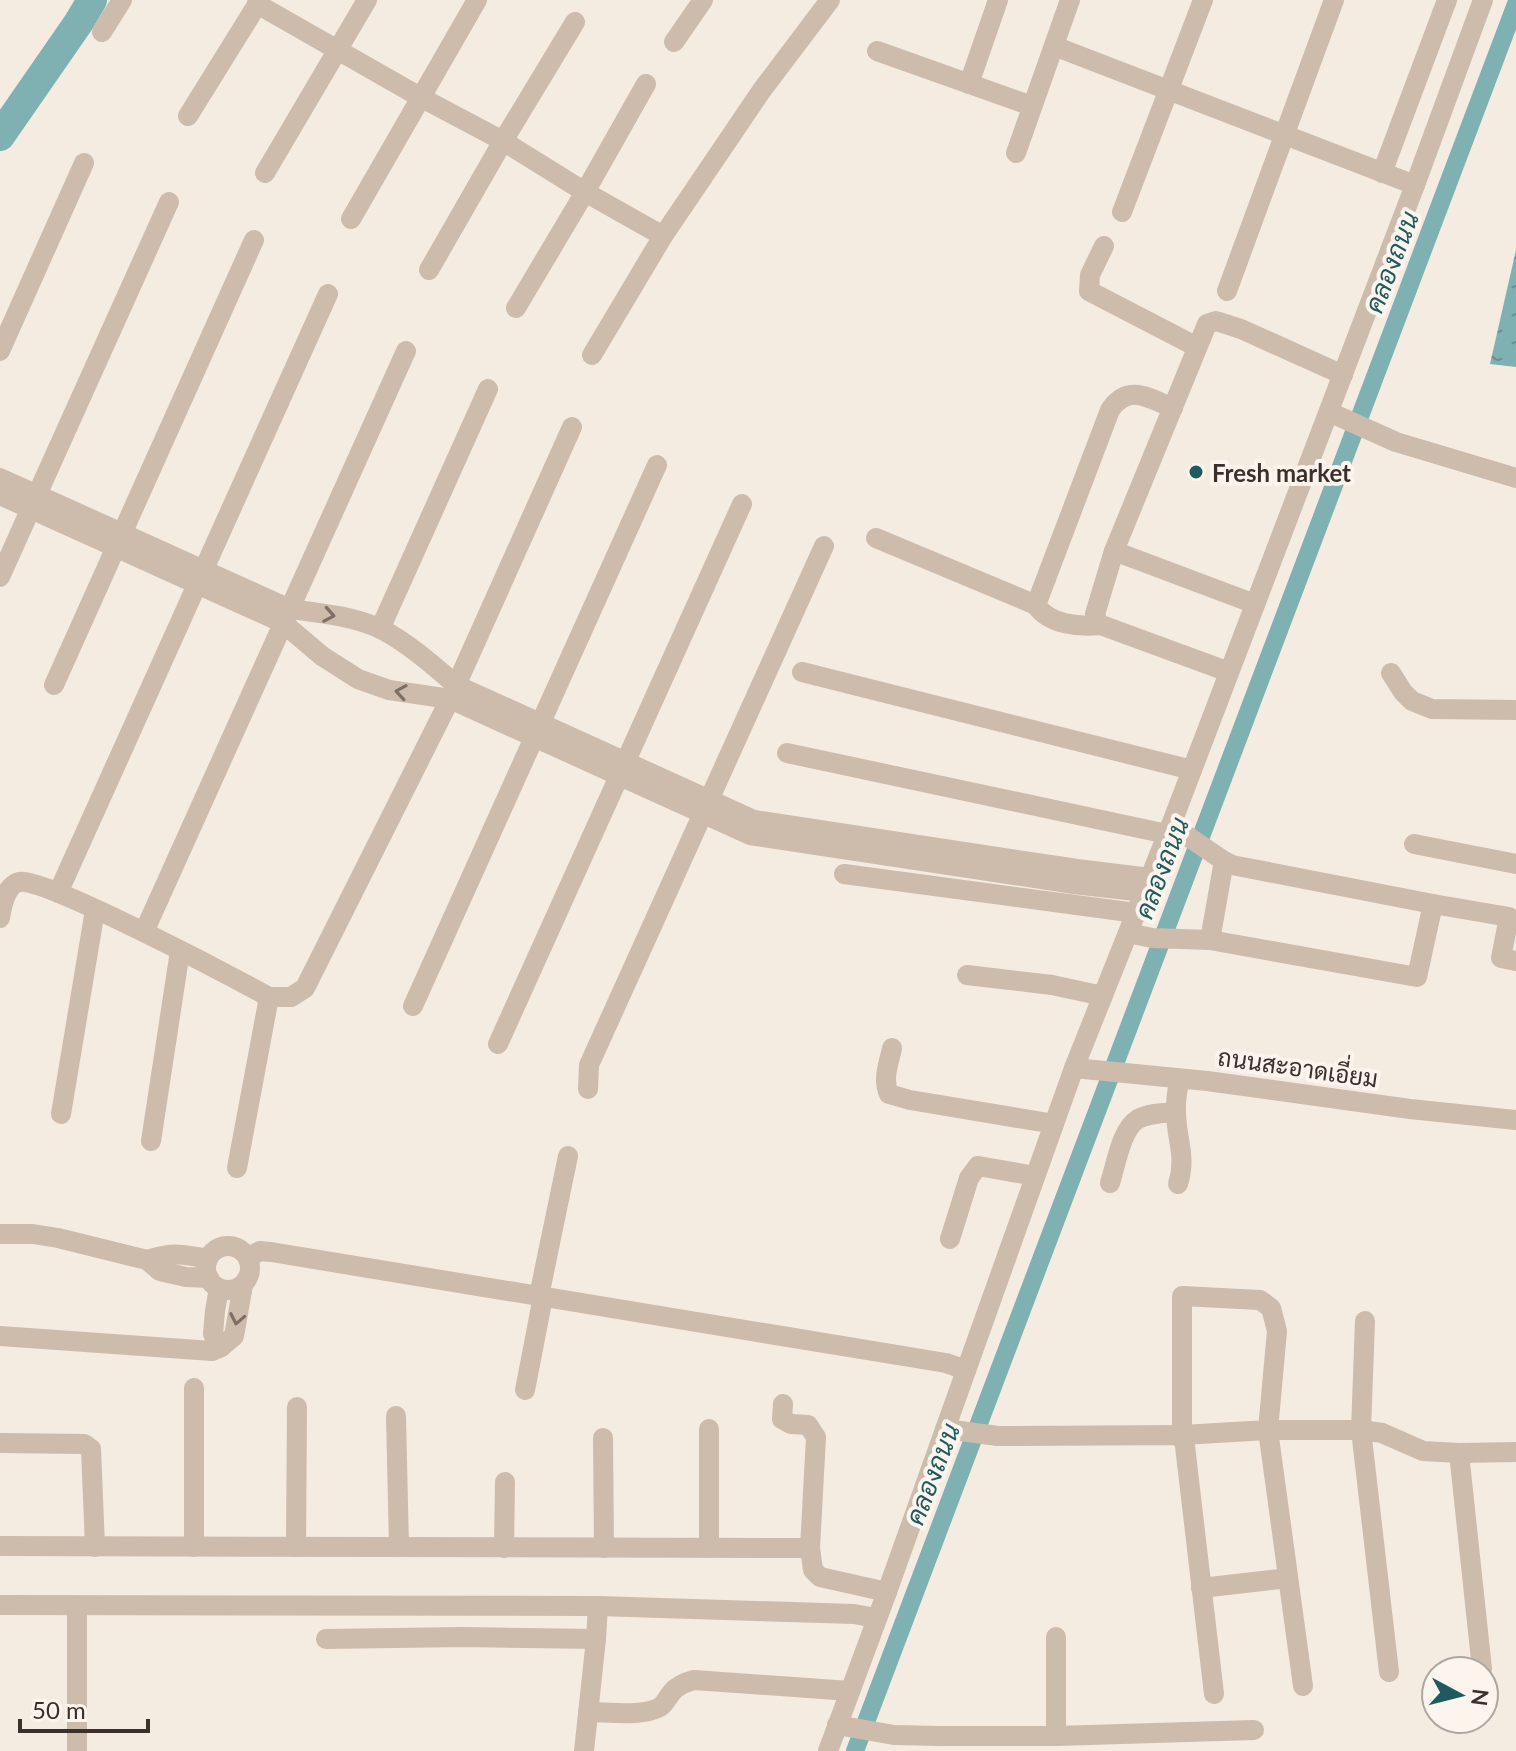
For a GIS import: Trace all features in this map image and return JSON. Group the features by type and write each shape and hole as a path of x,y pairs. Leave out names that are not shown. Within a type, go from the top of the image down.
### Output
{"street":[{"path":"102,32 122,0"},
{"path":"265,173 367,0"},
{"path":"351,219 477,0"},
{"path":"674,42 703,0"},
{"path":"592,355 663,236 762,90 830,0"},
{"path":"969,84 998,0"},
{"path":"1016,153 1070,0"},
{"path":"1122,212 1203,0"},
{"path":"1227,291 1334,0"},
{"path":"1382,173 1447,0"},
{"path":"828,1751 843,1726 850,1691 876,1618 953,1430 966,1370 1054,1124 1084,1069 1103,996 1147,885 1175,831 1192,770 1255,604 1335,415 1343,375 1483,0"},
{"path":"188,116 259,2 663,236"},
{"path":"429,270 575,22"},
{"path":"1054,46 1415,185"},
{"path":"877,51 1032,106"},
{"path":"516,308 646,84"},
{"path":"0,351 84,163"},
{"path":"0,577 169,202"},
{"path":"54,685 254,240"},
{"path":"1104,246 1090,275 1089,291 1197,347"},
{"path":"58,893 328,294"},
{"path":"1101,625 1095,614 1114,551 1207,324 1216,321 1241,329 1343,375"},
{"path":"144,932 406,351"},
{"path":"380,629 488,389"},
{"path":"1036,605 1116,400 1129,395 1142,395 1173,408"},
{"path":"1335,415 1396,442 1516,478"},
{"path":"0,918 9,889 23,882 58,893 144,932 269,997 291,997 305,988 453,692 572,427"},
{"path":"413,1006 657,465"},
{"path":"0,478 34,502 287,616 322,656 358,679 389,690 453,692 706,806 798,834 1077,869 1147,885"},
{"path":"0,495 34,502"},
{"path":"498,1044 742,504"},
{"path":"876,538 1036,605 1041,613 1051,618 1082,627 1101,625 1229,672"},
{"path":"588,1089 589,1065 824,546"},
{"path":"1114,551 1255,604"},
{"path":"287,616 337,615 380,629 424,658 453,692"},
{"path":"802,672 1192,770"},
{"path":"1391,673 1412,701 1432,709 1516,710"},
{"path":"787,753 1175,831 1232,865 1509,917 1501,958 1516,961"},
{"path":"1414,844 1516,864"},
{"path":"1210,940 1219,858"},
{"path":"844,874 1136,913"},
{"path":"1128,933 1152,938 1210,940 1417,977 1433,904"},
{"path":"61,1114 95,910"},
{"path":"151,1141 180,951"},
{"path":"967,975 1052,985 1103,996"},
{"path":"237,1168 269,997"},
{"path":"892,1048 886,1074 889,1094 1054,1124"},
{"name":"ถนนสะอาดเอี่ยม","path":"1084,1069 1207,1081 1516,1120"},
{"path":"1169,1078 1183,1157 1178,1184"},
{"path":"1110,1183 1125,1133 1136,1120 1151,1114 1176,1112"},
{"path":"525,1390 568,1156"},
{"path":"950,1239 969,1178 978,1166 1035,1176"},
{"path":"0,1234 58,1238 147,1260 160,1271 186,1277 212,1275 227,1290 243,1285 251,1267 249,1257 233,1245 214,1250 212,1275 215,1311 213,1334 221,1347"},
{"path":"249,1257 260,1251 271,1252 946,1363 966,1370"},
{"path":"0,1336 212,1351 234,1336 243,1285"},
{"path":"1214,1694 1182,1435 1182,1296 1260,1300 1271,1308 1277,1331 1268,1430 1303,1686"},
{"path":"1365,1321 1361,1430 1389,1672"},
{"path":"194,1388 194,1547"},
{"path":"783,1404 782,1419 791,1424 808,1425 816,1437 810,1548 813,1570 818,1576 887,1592"},
{"path":"296,1547 297,1407"},
{"path":"396,1416 399,1547"},
{"path":"709,1429 709,1548"},
{"path":"953,1430 998,1436 1361,1430 1382,1433 1423,1451 1516,1452"},
{"path":"603,1438 604,1548"},
{"path":"0,1443 84,1444 91,1449 95,1547"},
{"path":"1459,1453 1481,1655"},
{"path":"504,1548 505,1482"},
{"path":"0,1546 810,1548"},
{"path":"1201,1588 1288,1578"},
{"path":"0,1605 598,1606 854,1614 876,1618"},
{"path":"584,1751 598,1606"},
{"path":"77,1607 77,1751"},
{"path":"1056,1637 1056,1736"},
{"path":"326,1639 596,1639"},
{"path":"588,1712 656,1709 664,1705 674,1689 694,1680 850,1691"},
{"path":"843,1726 894,1735 1056,1736 1254,1730"}],"water":[{"path":"1516,250 1516,367 1490,364"}],"waterway":[{"path":"0,136 92,0"},
{"name":"คลองถนน","path":"855,1751 1516,4"}],"place":[{"name":"Fresh market","path":"1196,472"}]}
